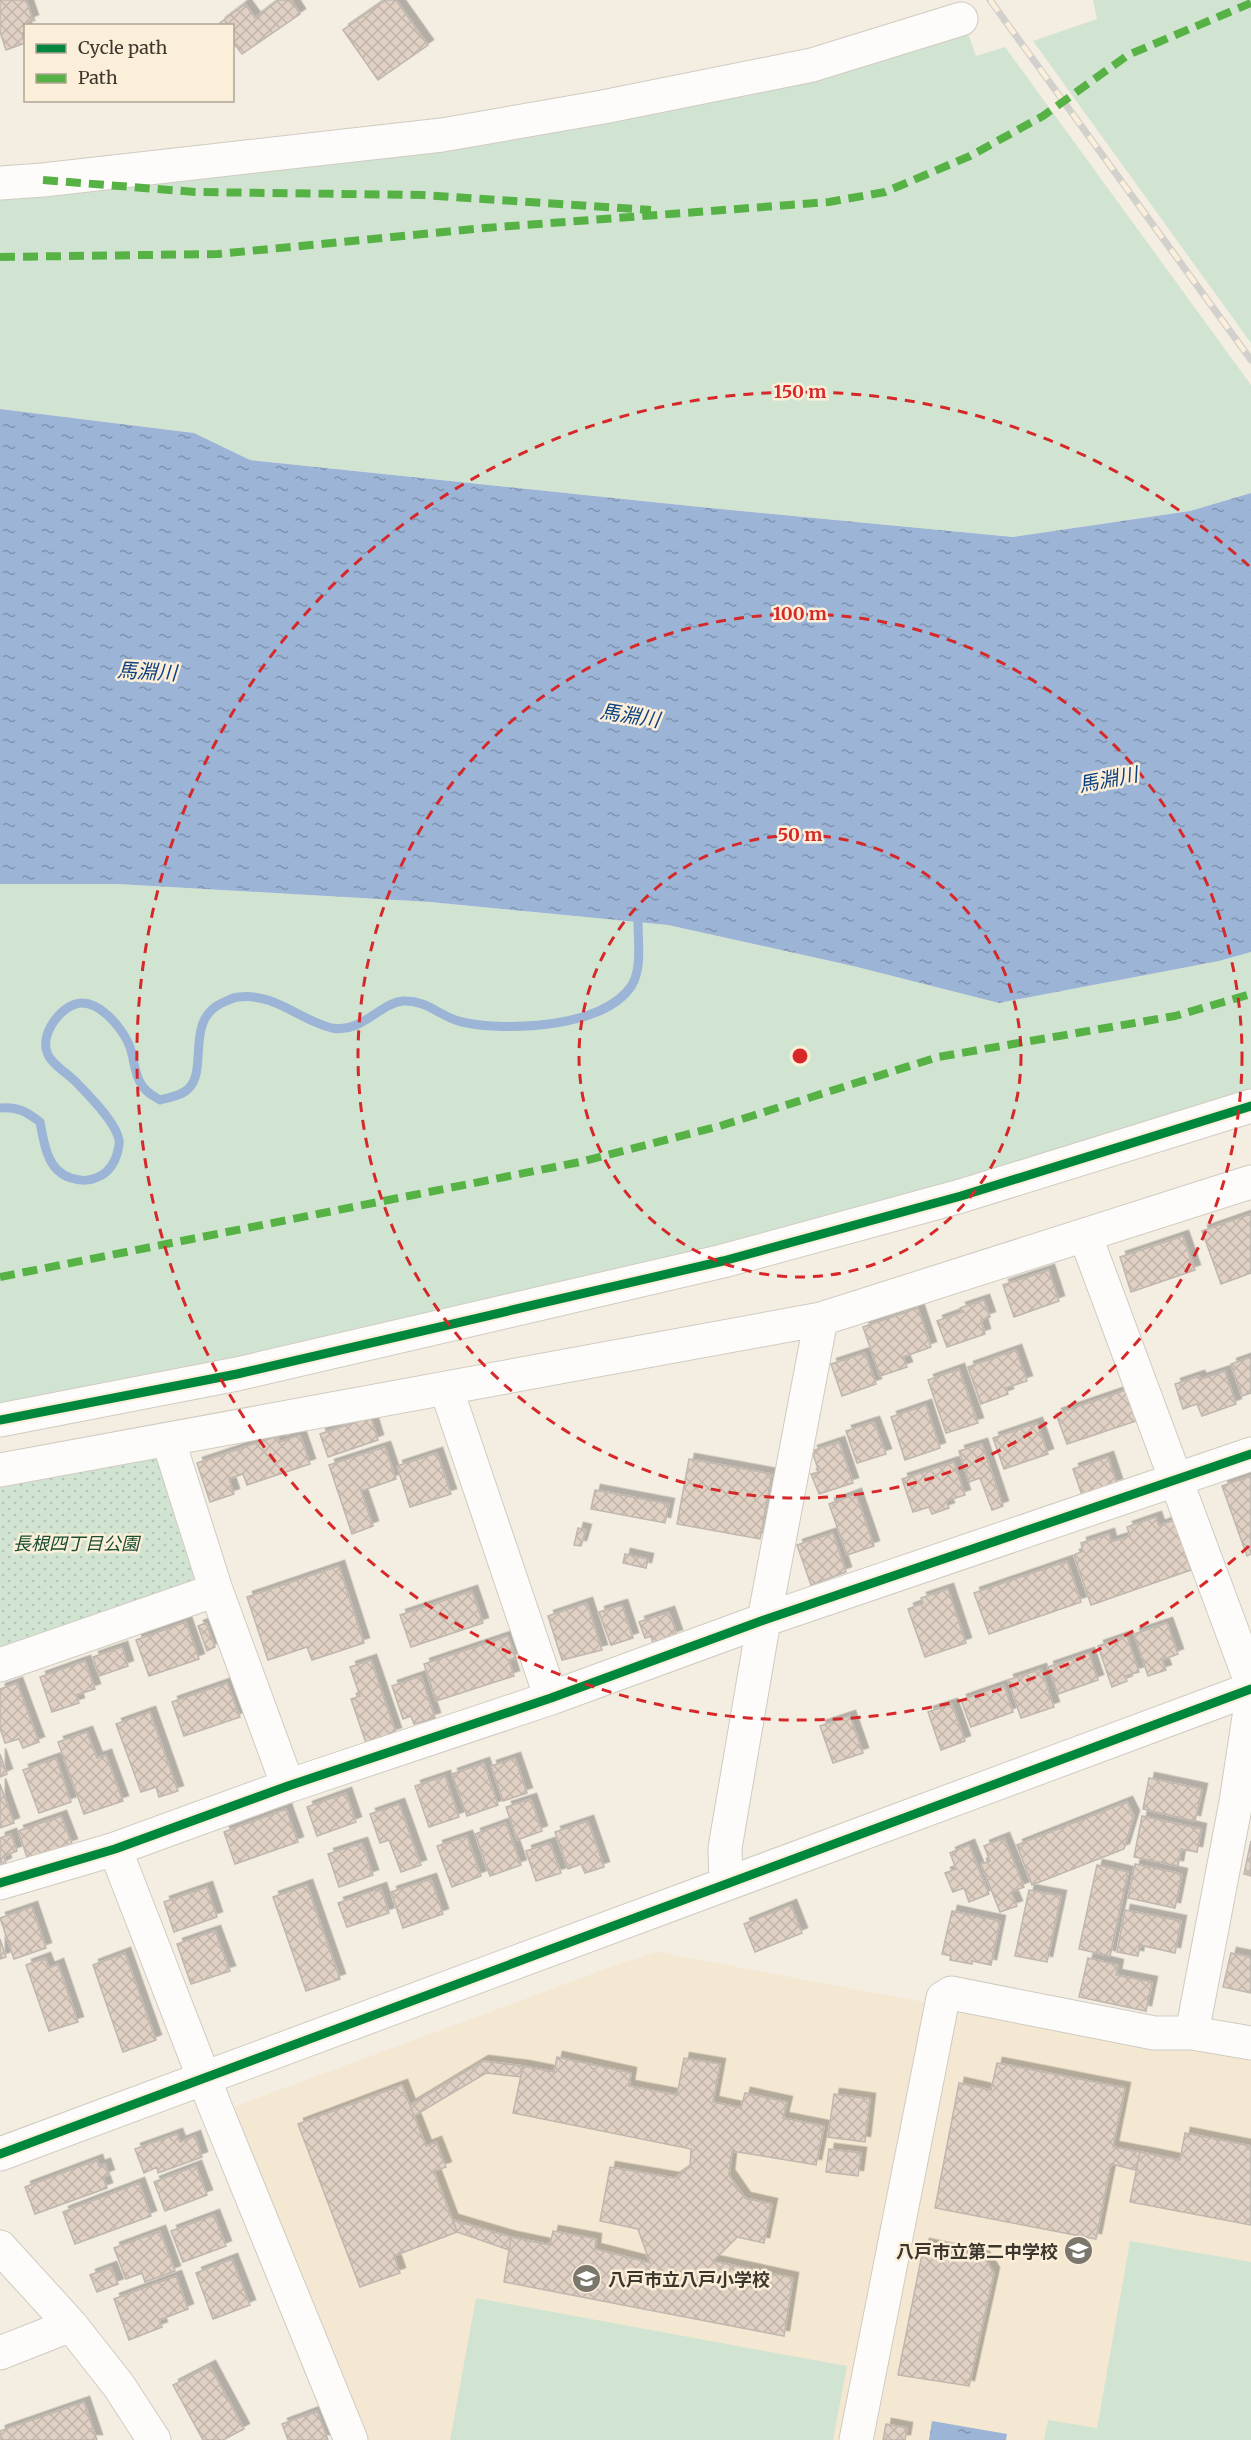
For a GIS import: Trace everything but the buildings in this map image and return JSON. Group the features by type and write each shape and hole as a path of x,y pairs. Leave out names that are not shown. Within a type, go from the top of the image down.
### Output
{"street":[{"path":"0,183 442,135 603,107 812,65 961,19"},
{"path":"0,1420 237,1374 723,1261 961,1196 1251,1107"},
{"path":"0,1470 821,1319 1251,1182"},
{"path":"1085,1235 1251,1682"},
{"path":"726,1883 725,1848 764,1620 821,1319"},
{"path":"446,1388 551,1698"},
{"path":"168,1439 216,1590 288,1786"},
{"path":"0,1883 115,1849 288,1786 551,1698 764,1620 1251,1454"},
{"path":"0,1665 216,1590"},
{"path":"0,2154 1251,1689"},
{"path":"1192,2032 1244,1803 1251,1704"},
{"path":"115,1849 204,2078 351,2440"},
{"path":"856,2440 943,1998 951,1994 1154,2033 1192,2032 1251,2043"},
{"path":"0,2247 71,2325 119,2386 154,2440"},
{"path":"0,2353 71,2325"}],"shaded area":[{"name":"八戸市立八戸小学校","path":"658,1952 928,2003 844,2440 365,2440 234,2119 236,2106 619,1964"},
{"name":"八戸市立第二中学校","path":"966,2009 1251,2061 1251,2440 871,2440 953,2019"}],"green space":[{"path":"1093,0 1251,0 1251,343 1033,41 1097,19"},
{"path":"967,31 976,56 1005,47 1251,385 1251,493 1190,511 1013,537 249,460 194,433 0,409 0,195"},
{"path":"0,884 118,884 430,902 668,925 853,966 999,1003 1219,961 1251,952 1251,1095 803,1225 244,1358 0,1406"},
{"name":"長根四丁目公園","path":"147,1451 164,1460 199,1570 190,1584 0,1650 0,1480"},
{"path":"1130,2241 1251,2262 1251,2440 1044,2440 1048,2420 1097,2428"},
{"path":"476,2298 847,2366 833,2440 450,2440"}],"water":[{"name":"馬淵川","path":"0,409 194,433 250,460 1013,537 1190,511 1251,493 1251,952 1219,961 999,1003 853,966 668,925 430,902 118,884 0,884"},
{"path":"932,2421 1007,2434 1006,2440 929,2440"}],"waterway":[{"path":"0,1108 22,1110 40,1122 48,1155 57,1169 71,1178 91,1180 102,1175 111,1166 116,1157 119,1142 113,1125 101,1109 49,1057 46,1044 51,1026 57,1017 73,1005 82,1003 91,1005 115,1023 130,1047 136,1074 142,1085 160,1100 179,1095 189,1088 197,1069 200,1032 204,1021 211,1011 232,998 264,999 320,1024 342,1029 361,1023 386,1007 403,1001 420,1003 454,1020 481,1025 528,1026 553,1023 578,1018 600,1010 619,999 632,985 638,963 638,922"}],"railway":[{"path":"990,0 1251,360"}],"marked path":[{"path":"0,257 218,254 485,228 829,202 885,192 970,156 1043,116 1128,55 1251,3"},
{"path":"43,180 195,192 423,195 651,210"},
{"path":"0,1277 580,1162 720,1126 938,1057 1175,1016 1251,994"}],"cycle path":[{"path":"0,1420 237,1374 723,1261 961,1196 1251,1106"},
{"path":"0,1883 115,1849 288,1786 551,1698 764,1620 1251,1454"},
{"path":"0,2154 1251,1689"}],"place":[{"name":"八戸市立第二中学校","path":"1079,2251"},
{"name":"八戸市立八戸小学校","path":"587,2279"}]}
